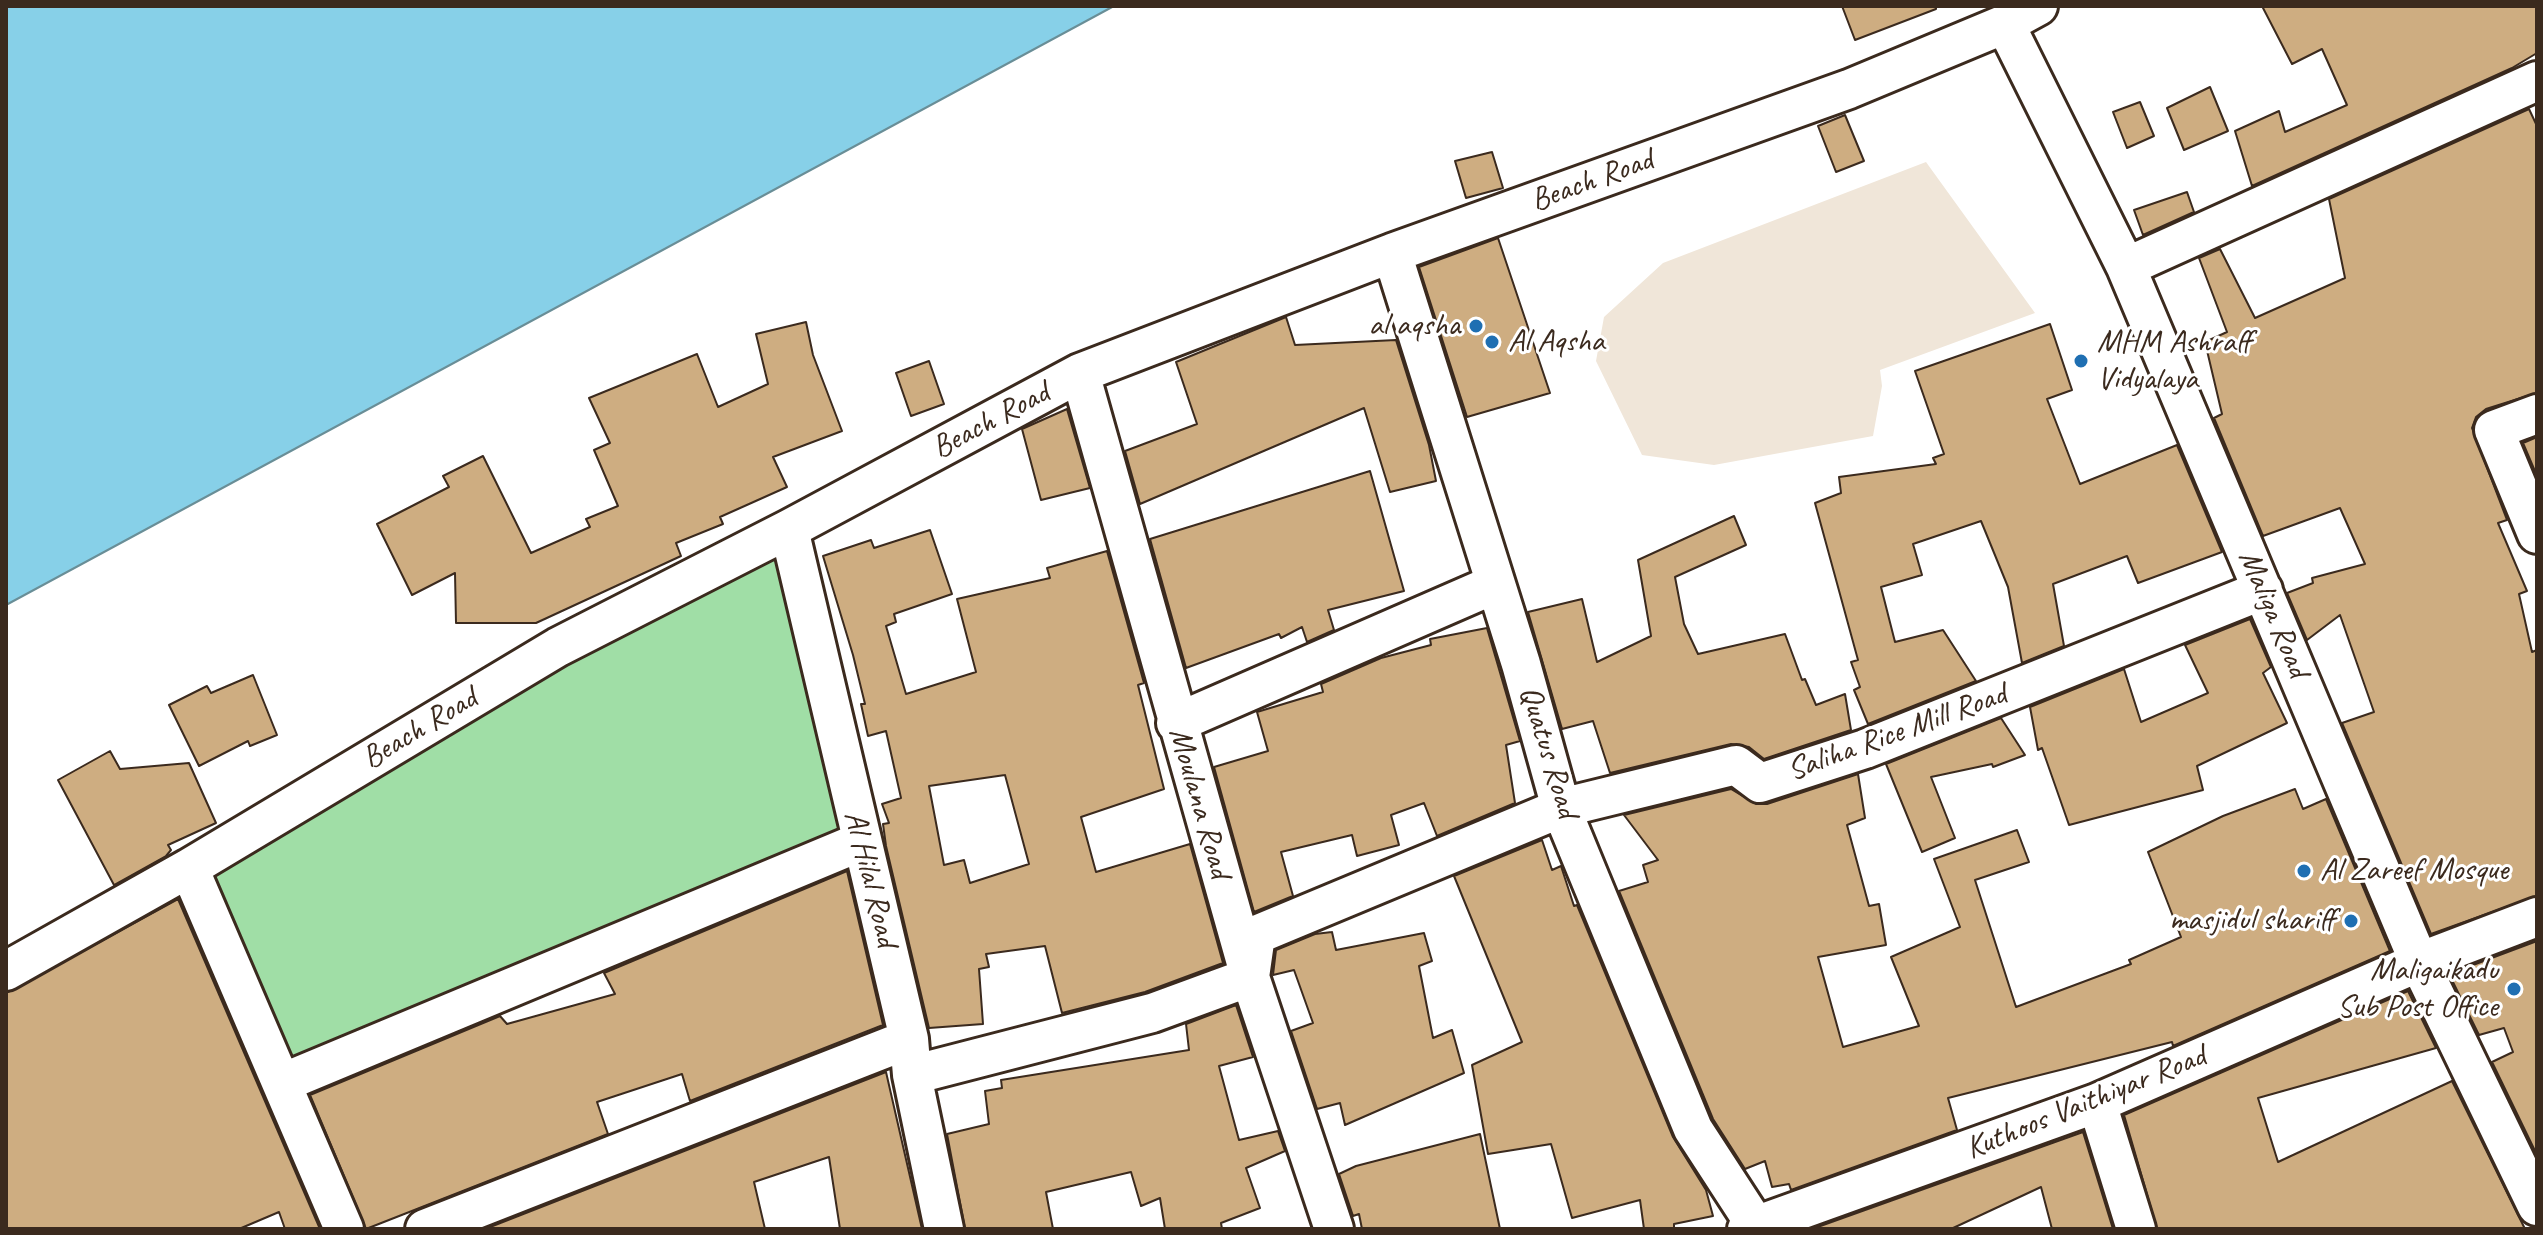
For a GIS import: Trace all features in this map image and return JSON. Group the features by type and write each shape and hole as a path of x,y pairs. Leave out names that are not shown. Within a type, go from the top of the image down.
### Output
{"street":[{"name":"Beach Road","path":"6,971 189,868 558,647 789,529 1080,373 1392,253 1849,89 2005,24 2038,6"},
{"name":"Maliga Road","path":"2005,24 2126,267 2419,962 2537,1206"},
{"path":"2126,267 2537,81"},
{"name":"Quatus Road","path":"1392,253 1561,808 1693,1129 1754,1228"},
{"name":"Moulana Road","path":"1080,373 1176,723 1250,977 1334,1229"},
{"path":"2537,414 2494,430 2537,534"},
{"name":"Al Hilal Road","path":"789,529 910,1057 944,1229"},
{"path":"1176,723 1495,584"},
{"name":"Saliha Rice Mill Road","path":"1250,977 1256,935 1561,808 1736,765 1760,783 1865,749 2263,590"},
{"path":"282,1083 860,842"},
{"path":"189,868 344,1229"},
{"name":"Kuthoos Vaithiyar Road","path":"1754,1228 2097,1103 2419,962 2537,917"},
{"path":"425,1229 910,1057 1152,1013 1250,977"},
{"path":"2097,1103 2136,1229"}],"shaded area":[{"path":"1926,162 2035,313 1880,370 1882,386 1873,436 1714,465 1642,455 1596,361 1604,317 1663,263"}],"green space":[{"path":"789,529 860,842 282,1083 189,868"}],"water":[{"path":"6,6 1114,6 6,605"}],"building":[{"path":"1842,6 1936,6 1936,9 1855,40"},
{"path":"2262,6 2537,6 2537,53 2512,68 2252,186 2235,131 2279,111 2285,132 2347,105 2322,49 2292,64"},
{"path":"2210,87 2228,131 2184,150 2167,108"},
{"path":"2140,102 2154,136 2127,148 2113,112"},
{"path":"2529,109 2537,126 2537,393 2486,409 2476,417 2472,428 2507,520 2498,523 2527,591 2519,594 2532,652 2537,650 2537,896 2431,934 2342,723 2374,712 2340,615 2307,640 2287,593 2313,583 2312,578 2365,564 2340,508 2263,536 2214,418 2222,414 2205,342 2227,332 2199,258 2220,249 2255,318 2345,278 2329,199"},
{"path":"1845,115 1864,161 1836,172 1818,126"},
{"path":"1492,152 1503,188 1466,198 1455,161"},
{"path":"2187,192 2194,212 2143,235 2134,210"},
{"name":"al aqsha","path":"1498,238 1550,393 1467,417 1419,267"},
{"path":"1286,317 1295,345 1396,340 1429,445 1436,481 1390,492 1364,408 1140,504 1125,451 1197,424 1176,362"},
{"path":"806,322 813,355 842,431 773,457 787,487 720,517 723,524 676,543 681,556 536,623 456,623 455,573 412,595 377,524 449,487 443,476 483,456 531,553 590,527 586,519 618,506 594,450 610,443 589,398 697,354 718,407 768,384 756,334"},
{"path":"2050,324 2072,390 2047,399 2080,484 2177,445 2222,552 2138,583 2127,556 2053,584 2064,646 2022,663 2008,587 1981,521 1913,544 1922,575 1881,587 1895,642 1943,630 1976,681 1868,724 1854,690 1860,687 1851,662 1858,660 1815,503 1841,493 1839,477 1936,464 1933,458 1944,454 1915,371"},
{"path":"929,361 944,404 911,416 896,373"},
{"path":"1067,409 1090,488 1041,500 1022,429"},
{"path":"2537,437 2537,476 2523,443"},
{"path":"1370,471 1404,591 1328,610 1334,630 1307,642 1302,627 1281,638 1279,634 1186,668 1150,539"},
{"path":"1734,516 1746,545 1675,577 1684,624 1698,654 1785,634 1802,680 1805,679 1816,705 1845,694 1851,730 1764,759 1749,747 1731,744 1610,773 1593,721 1562,729 1528,612 1582,599 1597,662 1651,636 1638,560"},
{"path":"930,530 952,594 894,614 896,622 886,626 906,694 976,672 957,599 1050,578 1047,568 1107,551 1144,683 1138,685 1164,789 1081,817 1096,872 1190,844 1223,963 1145,992 1062,1013 1045,946 986,954 989,967 979,969 983,1024 929,1028 886,846 883,824 889,823 882,804 901,798 886,731 868,736 861,704 865,704 853,655 823,556 871,540 874,548","holes":["1005,775 1029,864 970,883 964,860 944,865 929,786"]},
{"path":"2250,619 2271,667 2263,673 2287,723 2197,766 2203,790 2069,825 2042,748 2038,750 2030,707 2124,669 2141,722 2208,693 2185,645"},
{"path":"1487,628 1520,741 1506,745 1515,803 1437,836 1424,803 1391,815 1399,845 1357,856 1352,835 1281,852 1293,896 1254,912 1214,767 1268,751 1257,712 1323,692 1321,684 1381,658 1431,645 1430,639"},
{"path":"253,675 277,735 250,746 248,741 199,766 169,705 207,686 211,693"},
{"path":"2001,718 2025,755 1993,767 1992,764 1931,777 1955,838 1922,852 1886,764"},
{"path":"110,751 120,769 189,763 216,823 168,845 171,850 166,856 114,885 58,780"},
{"path":"1858,774 1865,818 1847,825 1869,906 1879,904 1886,945 1818,957 1843,1047 1919,1026 1891,957 1960,927 1934,859 2017,830 2029,862 1975,880 2016,1007 2131,964 2129,960 2181,937 2148,852 2223,816 2295,789 2303,809 2326,799 2390,951 2173,1046 2172,1042 1948,1098 1957,1130 1791,1190 1789,1184 1772,1187 1765,1161 1745,1169 1713,1119 1619,891 1648,882 1643,865 1658,860 1624,815 1731,789 1756,804 1767,804"},
{"path":"1542,840 1552,870 1561,866 1574,906 1577,905 1673,1137 1706,1190 1713,1216 1674,1224 1674,1229 1644,1229 1640,1200 1572,1218 1551,1144 1488,1154 1472,1065 1522,1042 1454,876"},
{"path":"847,871 883,1025 690,1101 682,1074 597,1102 608,1134 366,1229 310,1095 500,1016 507,1024 615,994 604,973"},
{"path":"178,899 320,1229 285,1229 279,1212 239,1229 6,1229 6,993"},
{"path":"1332,932 1336,950 1424,933 1432,961 1419,966 1433,1038 1452,1030 1464,1073 1345,1125 1340,1103 1317,1109 1291,1031 1313,1023 1294,970 1273,975 1276,950 1315,934"},
{"path":"2537,941 2537,1155 2492,1062 2513,1052 2504,1028 2479,1035 2449,974"},
{"path":"2408,991 2436,1048 2258,1098 2278,1162 2452,1081 2525,1229 2157,1229 2124,1115"},
{"path":"1236,1005 1253,1057 1219,1066 1239,1140 1278,1131 1285,1151 1246,1168 1260,1208 1221,1223 1222,1229 1165,1229 1160,1198 1141,1206 1131,1172 1046,1192 1053,1229 965,1229 947,1134 989,1124 985,1091 1002,1088 1001,1080 1189,1050 1186,1024"},
{"path":"886,1072 922,1229 840,1229 829,1157 754,1182 765,1229 485,1229"},
{"path":"2083,1132 2113,1229 2052,1229 2041,1187 1951,1229 1812,1229"},
{"path":"1480,1134 1500,1229 1362,1229 1359,1214 1353,1216 1339,1174 1356,1166"}],"place":[{"name":"al aqsha","path":"1476,326"},
{"name":"Al Aqsha","path":"1492,342"},
{"name":"MHM Ashraff Vidyalaya","path":"2081,361"},
{"name":"Al Zareef Mosque","path":"2304,871"},
{"name":"masjidul shariff","path":"2351,921"},
{"name":"Maligaikadu Sub Post Office","path":"2514,989"}]}
